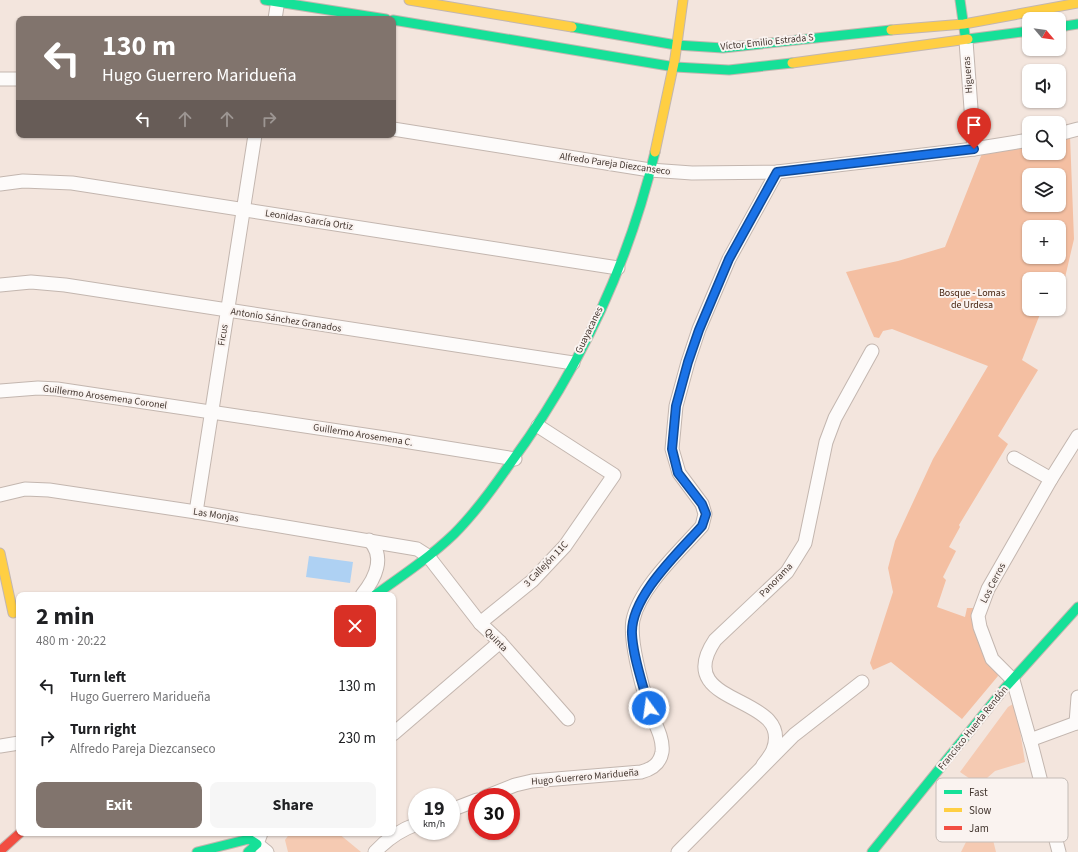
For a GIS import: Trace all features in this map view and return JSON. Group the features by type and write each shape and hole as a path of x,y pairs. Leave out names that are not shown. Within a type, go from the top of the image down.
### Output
{"main road":[{"path":"265,0 368,16"},
{"name":"Víctor Emilio Estrada S","path":"409,0 455,18 675,67 729,70 772,66 837,46 1078,3"},
{"name":"Guayacanes","path":"379,592 428,556 463,524 515,460 538,426 573,363 618,268 635,221 650,170 675,67 676,45 683,0"},
{"name":"Higueras","path":"960,0 966,41"},
{"name":"Víctor Emilio Estrada S","path":"396,20 455,18 676,45 723,48 837,46 966,41 1022,32"},
{"path":"1066,26 1078,24"},
{"path":"0,554 13,613"},
{"name":"Francisco Huerta Rendón","path":"872,852 1013,680 1078,608"},
{"path":"0,851 17,836"},
{"path":"197,852 249,839 253,840 258,845"}],"street":[{"path":"276,16 278,1"},
{"name":"Higueras","path":"966,41 974,149"},
{"path":"0,79 16,79"},
{"name":"Alfredo Pareja Diezcanseco","path":"396,129 650,170 692,173 777,172 974,149 1022,141"},
{"path":"1066,132 1078,129"},
{"name":"Ficus","path":"196,512 242,209 254,138"},
{"name":"Hugo Guerrero Maridueña","path":"507,788 532,781 642,772 650,769 660,760 662,746 649,708 634,644 632,633 633,621 637,606 645,592 702,526 706,514 702,504 678,473 672,449 676,406 688,362 699,330 729,259 777,172"},
{"name":"Leonidas García Ortiz","path":"0,184 23,182 72,183 618,268"},
{"name":"Antonio Sánchez Granados","path":"0,285 31,282 65,285 573,363"},
{"name":"Panorama","path":"763,766 773,750 776,737 773,725 765,715 724,694 711,683 704,671 704,662 707,651 715,640 787,572 805,543 826,442 835,418 872,351"},
{"name":"Guillermo Arosemena Coronel","path":"0,391 38,388 57,389 211,412"},
{"name":"Guillermo Arosemena C.","path":"211,412 515,460"},
{"name":"3 Callejón 11C","path":"480,624 532,582 565,546 614,475 538,426"},
{"name":"Los Cerros","path":"1040,778 1013,680 992,659 980,627 978,616 988,589 1051,479 1078,436"},
{"path":"1014,458 1051,479"},
{"name":"Las Monjas","path":"0,495 26,489 49,490 369,540 417,549 428,556"},
{"path":"365,592 373,582 378,570 374,545 369,540"},
{"name":"Quinta","path":"428,556 480,624 500,642 568,719"},
{"path":"396,731 500,642"},
{"name":"Panorama","path":"678,852 794,735 862,682"},
{"path":"1030,740 1077,724 1078,697"},
{"path":"0,746 16,743"},
{"path":"396,834 408,828"},
{"path":"375,852 394,836"},
{"name":"Los Cerros","path":"1056,842 1059,852"}],"shaded area":[{"path":"1013,704 1016,706 1025,762 995,771 987,778 969,778 960,772 1008,707"},
{"path":"288,836 342,836 361,852 288,852 285,840"},
{"path":"966,842 994,842 996,852 961,852"}],"green space":[{"name":"Bosque - Lomas de Urdesa","path":"1070,136 1074,239 1066,273 1066,272 1022,272 1022,316 1039,316 1022,360 1038,370 998,436 1008,444 959,525 960,527 949,547 956,551 943,577 946,580 937,607 965,617 967,608 975,608 998,676 962,719 891,662 873,670 870,663 893,592 888,568 895,541 933,459 988,366 892,329 883,331 879,338 874,337 846,272 898,261 945,247 983,151 1022,144 1022,160 1066,160 1066,137"}],"water":[{"path":"309,556 353,562 350,583 306,577"}],"traffic: fast":[{"path":"265,0 367,16"},
{"path":"960,0 965,35"},
{"path":"396,20 675,67 729,70 792,63"},
{"path":"1066,26 1078,24"},
{"path":"572,27 676,45 723,48 891,30"},
{"path":"968,39 1022,32"},
{"path":"379,592 426,558 454,534 495,485 556,395 597,318 615,277 644,194 655,152"},
{"path":"872,852 1004,689 1078,607"},
{"path":"197,852 249,839 257,844 248,852"}],"traffic: slow":[{"path":"409,0 572,27"},
{"path":"655,152 675,58 683,0"},
{"path":"891,30 964,24 1078,3"},
{"path":"792,63 968,39"},
{"path":"0,553 13,613"}],"traffic: jam":[{"path":"0,851 17,836"}],"route":[{"path":"649,708 632,633 633,621 637,606 645,592 702,526 706,514 702,504 678,473 672,449 676,406 688,362 699,330 729,259 777,172 974,149"}]}
